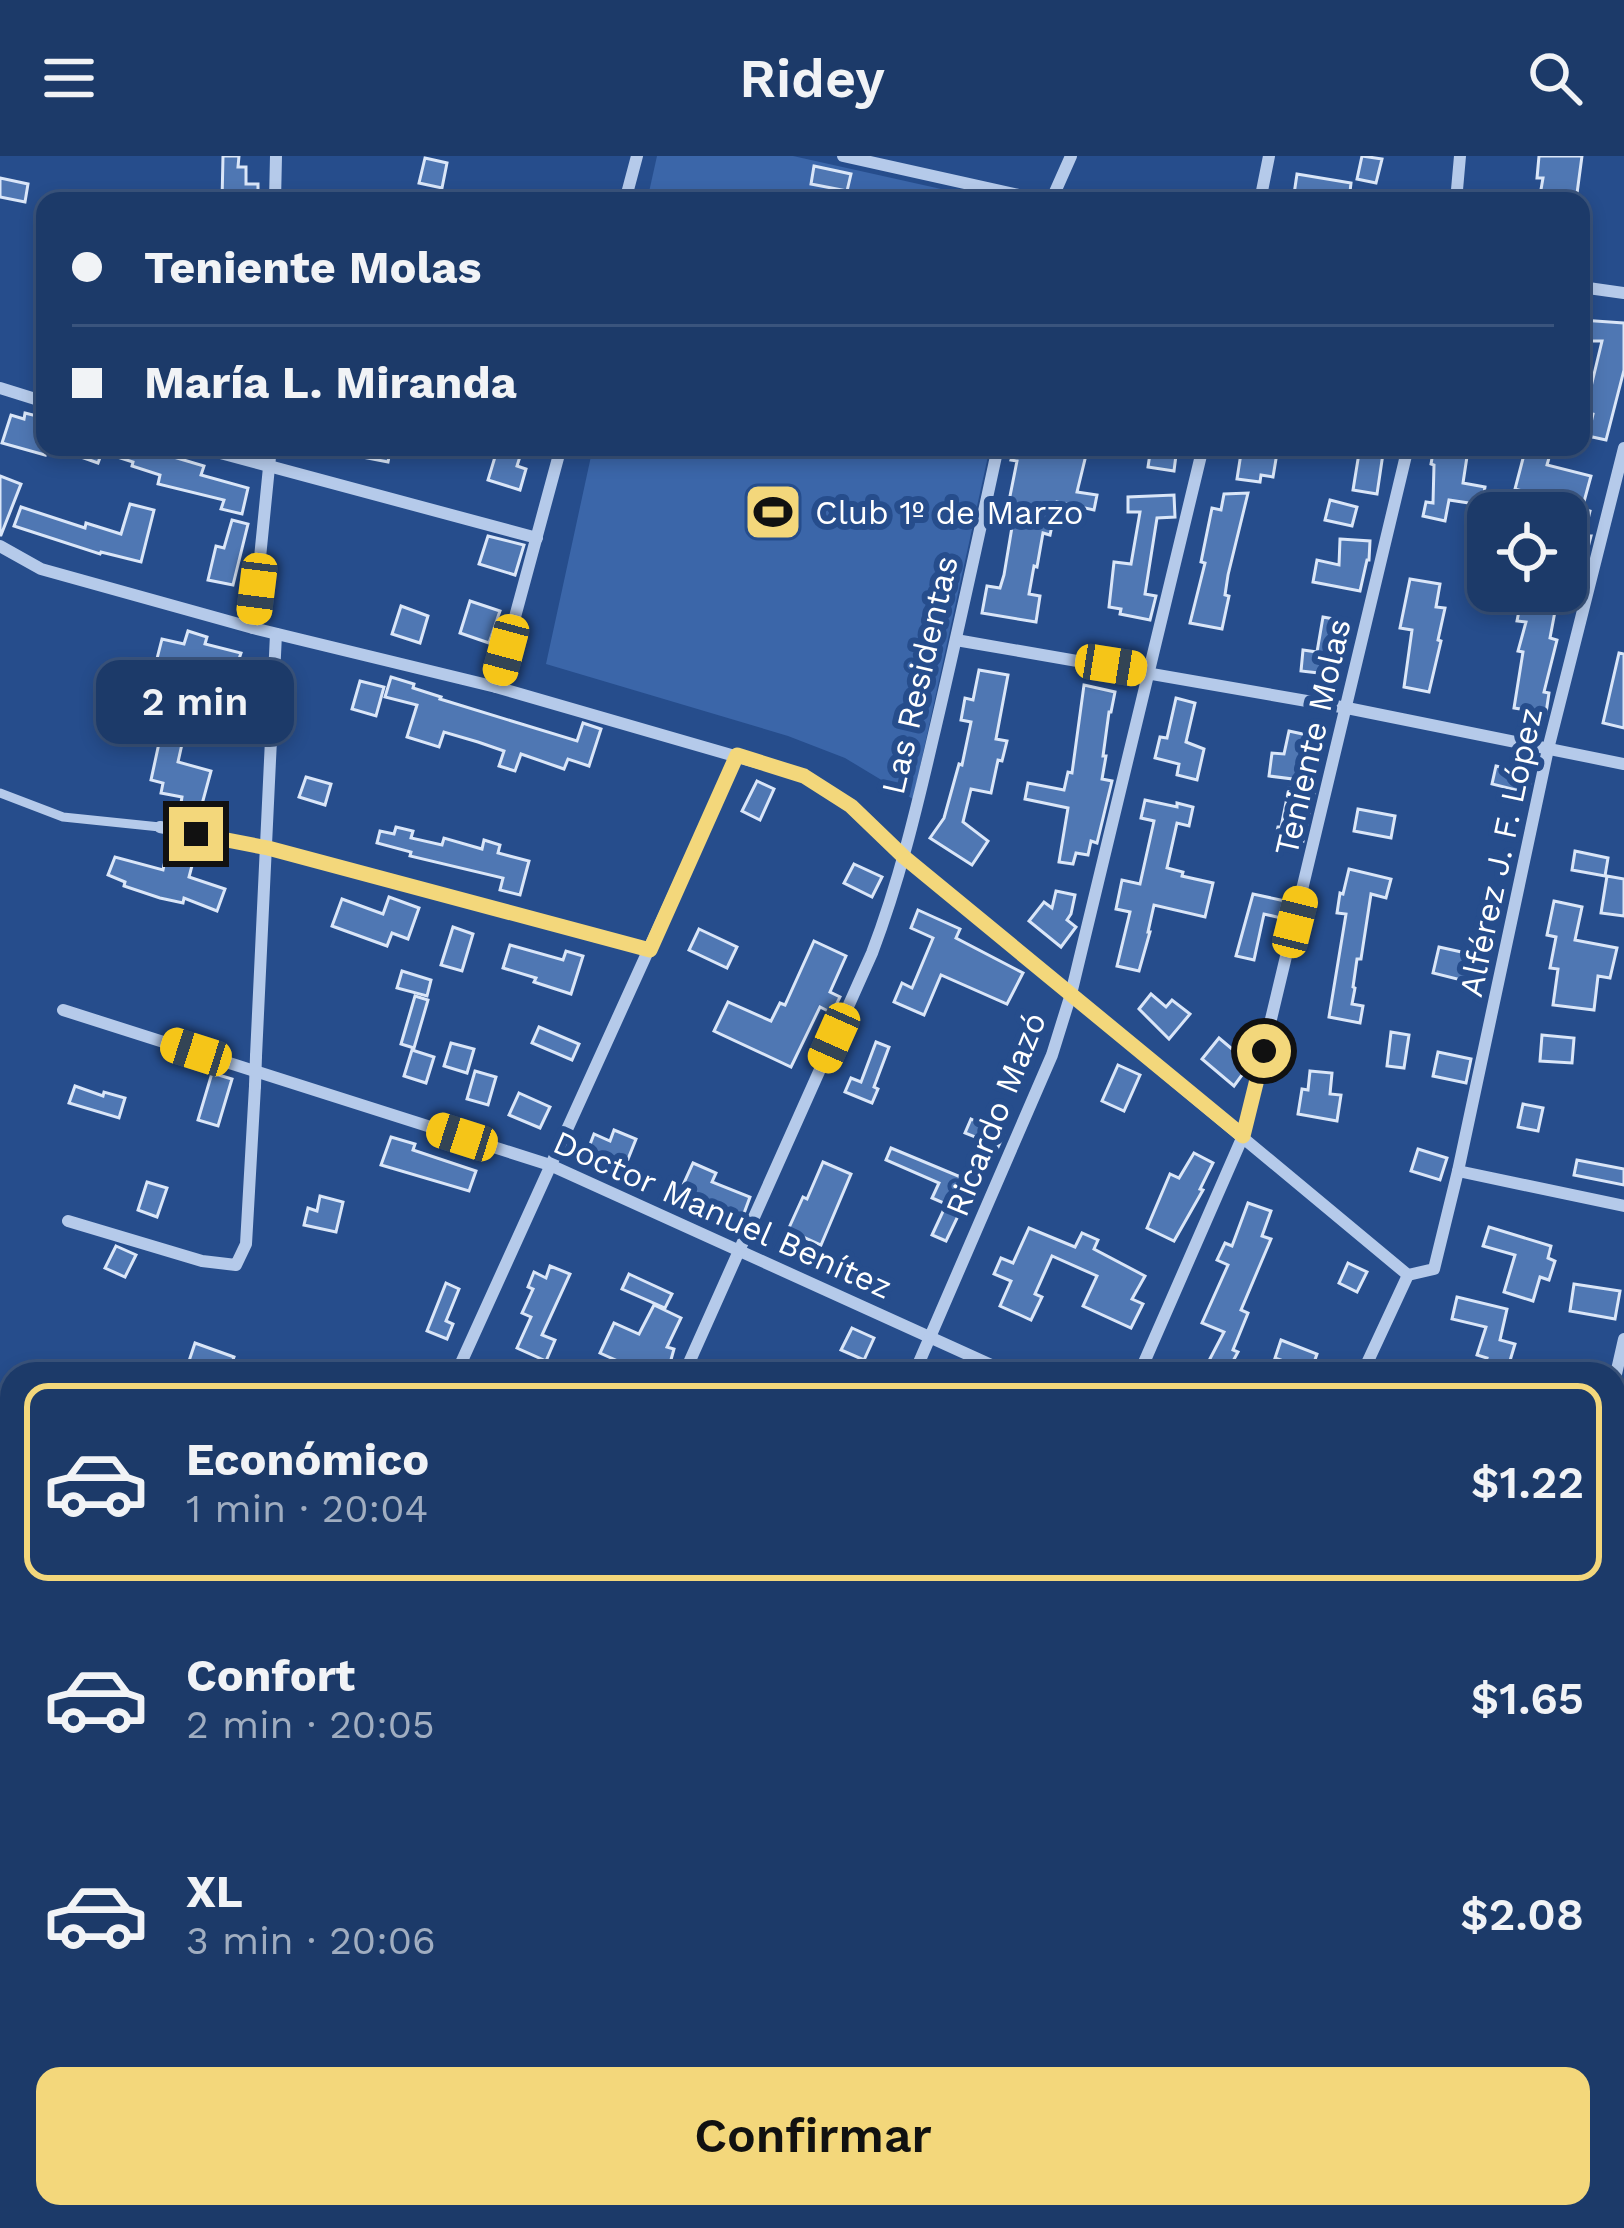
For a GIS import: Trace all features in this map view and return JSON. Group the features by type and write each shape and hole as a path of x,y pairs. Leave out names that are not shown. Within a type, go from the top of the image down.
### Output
{"street":[{"path":"275,192 276,156"},
{"path":"628,192 637,156"},
{"path":"843,156 1007,192"},
{"path":"1053,192 1071,156"},
{"path":"1262,192 1269,156"},
{"path":"1457,192 1460,156"},
{"path":"1590,288 1624,293"},
{"path":"0,388 36,399"},
{"name":"Alférez J. F. López","path":"1408,1275 1434,1269 1548,749 1624,448"},
{"path":"228,456 537,538"},
{"path":"253,628 272,456"},
{"path":"496,688 559,456"},
{"name":"Las Residentas","path":"689,1362 872,952 904,857 996,456"},
{"name":"Ricardo Mazó","path":"919,1362 1052,1055 1071,994 1201,456"},
{"name":"Teniente Molas","path":"1144,1362 1243,1136 1406,456"},
{"path":"0,546 41,568 253,628 496,688 804,776 851,806 904,857 1408,1275 1368,1362"},
{"path":"68,1220 202,1262 236,1265 246,1244 276,634"},
{"path":"956,640 1347,708 1624,764"},
{"path":"461,1362 737,755"},
{"path":"160,826 268,848 650,950"},
{"name":"Doctor Manuel Benítez","path":"63,1010 550,1165 986,1362"},
{"path":"1458,1171 1624,1206"}],"lane":[{"path":"0,793 63,817 160,826"}],"shaded area":[{"path":"657,156 793,156 955,192 649,192"},
{"path":"591,456 988,456 913,799 845,758 788,736 546,664"}],"building":[{"path":"223,156 239,156 238,167 246,167 246,184 258,184 258,192 222,192"},
{"path":"1362,156 1382,159 1376,183 1357,179"},
{"path":"1539,156 1582,156 1577,192 1541,192 1543,178 1537,178"},
{"path":"425,158 447,163 442,188 419,183"},
{"path":"814,166 851,174 847,191 811,184"},
{"path":"1297,174 1351,183 1350,192 1294,192"},
{"path":"0,178 28,184 25,202 0,197"},
{"path":"1590,321 1624,323 1624,370 1606,440 1590,436 1590,391 1602,341 1590,341"},
{"path":"25,413 36,416 36,452 2,443 11,415 24,419"},
{"path":"114,456 170,456 204,466 201,475 248,488 242,514 221,509 224,500 158,484 160,475 132,466 133,462"},
{"path":"357,456 389,456 388,462"},
{"path":"495,456 520,456 517,466 526,469 520,490 488,480"},
{"path":"1012,456 1086,456 1077,492 1097,495 1094,510 1057,502 1050,535 1043,533 1029,594 1040,596 1036,622 982,613 987,586 1000,588 1004,575 1012,527 1004,526 1017,461 1011,460"},
{"path":"1150,456 1176,456 1174,471 1148,467"},
{"path":"1241,456 1276,456 1273,477 1261,475 1260,482 1237,479"},
{"path":"1359,456 1383,456 1377,494 1353,490"},
{"path":"1432,456 1467,456 1463,483 1485,487 1484,492 1467,492 1467,503 1449,500 1445,521 1423,516 1426,502 1433,503"},
{"path":"1524,456 1550,456 1547,465 1591,476 1587,492 1515,489"},
{"path":"0,476 21,484 1,535 0,535"},
{"path":"1248,493 1228,575 1222,629 1190,623 1212,508 1221,510 1224,494"},
{"path":"1174,495 1175,517 1157,518 1145,594 1156,596 1150,620 1120,614 1121,609 1109,607 1114,562 1131,564 1140,512 1128,512 1128,497"},
{"path":"1330,500 1357,507 1352,526 1325,520"},
{"path":"130,504 154,510 141,562 14,526 21,507 121,534"},
{"path":"232,520 248,524 233,585 208,580 216,546 224,548"},
{"path":"488,536 524,545 515,575 479,564"},
{"path":"1340,539 1370,541 1360,591 1313,582 1317,560 1339,565"},
{"path":"1410,579 1440,584 1436,607 1445,608 1429,692 1404,687 1412,630 1400,628"},
{"path":"470,601 500,611 489,643 460,633"},
{"path":"401,606 428,616 420,643 392,634"},
{"path":"1519,612 1555,612 1550,638 1557,640 1544,692 1549,693 1546,713 1514,708 1523,652 1518,651 1526,622 1517,621"},
{"path":"1323,617 1334,619 1336,625 1328,674 1301,671 1303,650 1317,652"},
{"path":"188,631 207,637 205,644 241,653 238,662 257,666 250,695 174,667 169,690 150,686 162,639 184,644"},
{"path":"1619,653 1624,654 1624,728 1603,723"},
{"path":"979,670 1008,675 996,739 1007,741 991,793 971,789 963,822 988,841 972,865 930,838 944,818 962,765 971,722 961,720 965,698 973,700"},
{"path":"391,677 440,699 577,741 583,723 601,729 589,766 568,759 564,769 521,754 515,771 499,766 504,751 478,742 444,732 439,747 407,737 417,705 385,697"},
{"path":"360,681 384,687 376,716 352,709"},
{"path":"1084,685 1115,692 1102,779 1112,781 1097,843 1091,841 1088,855 1076,853 1073,864 1059,862 1068,808 1025,799 1028,783 1064,790 1068,772 1072,773"},
{"path":"1176,698 1195,703 1186,742 1204,749 1197,780 1177,775 1179,764 1155,758 1160,737 1167,738"},
{"path":"164,720 186,726 178,762 211,771 201,808 181,803 182,797 161,793 163,783 151,780"},
{"path":"1289,731 1307,735 1301,780 1269,776 1272,753 1284,754"},
{"path":"1496,766 1532,774 1528,793 1492,784"},
{"path":"306,777 331,784 325,805 299,797"},
{"path":"757,781 774,789 760,820 742,811"},
{"path":"1289,788 1314,793 1301,850 1274,845"},
{"path":"1145,800 1193,807 1189,826 1177,823 1167,868 1213,883 1205,917 1154,905 1139,971 1117,966 1130,912 1116,909 1122,880 1140,884 1154,821 1141,818"},
{"path":"1358,809 1395,816 1391,838 1354,831"},
{"path":"396,827 413,831 411,838 442,845 444,838 482,849 484,840 500,845 498,853 529,861 520,895 500,890 503,878 410,856 411,852 377,843 380,831 394,834"},
{"path":"167,851 194,858 189,877 225,889 217,911 184,898 183,903 160,898 108,875 115,857 163,870"},
{"path":"1575,851 1608,858 1605,876 1572,870"},
{"path":"854,864 882,877 872,897 844,883"},
{"path":"1349,869 1391,879 1386,898 1371,894 1361,959 1357,959 1352,1004 1363,1006 1360,1023 1329,1017 1346,914 1337,913"},
{"path":"1607,876 1624,879 1624,916 1601,913"},
{"path":"1056,891 1075,895 1067,920 1076,927 1061,947 1029,921 1044,902 1052,908"},
{"path":"1253,894 1285,901 1281,918 1264,914 1254,960 1236,956"},
{"path":"389,897 419,908 408,939 392,933 387,946 332,926 342,899 383,914"},
{"path":"1554,901 1582,907 1575,940 1617,948 1610,978 1598,976 1594,1010 1553,1005 1558,969 1550,968 1556,937 1547,935"},
{"path":"918,910 960,929 956,938 1023,973 1007,1004 941,975 924,1015 894,1002 902,983 912,988 933,938 911,928"},
{"path":"453,927 473,934 462,971 441,965"},
{"path":"699,929 737,947 727,968 689,950"},
{"path":"814,941 846,956 830,992 840,997 832,1013 820,1007 791,1067 714,1031 728,1002 771,1021 780,1003 785,1005"},
{"path":"510,945 563,960 566,951 583,956 571,994 503,968"},
{"path":"1439,947 1475,955 1469,982 1433,973"},
{"path":"402,971 431,980 427,996 397,988"},
{"path":"1151,994 1166,1007 1172,1000 1190,1014 1169,1039 1139,1009"},
{"path":"415,996 428,1000 414,1048 401,1044"},
{"path":"539,1027 579,1044 572,1060 532,1043"},
{"path":"1391,1032 1409,1035 1404,1068 1387,1066"},
{"path":"1542,1035 1574,1038 1572,1063 1540,1061"},
{"path":"1219,1038 1250,1064 1234,1086 1202,1059"},
{"path":"876,1042 889,1047 872,1103 845,1092 851,1078 861,1082"},
{"path":"451,1043 474,1049 467,1073 444,1066"},
{"path":"412,1050 434,1057 426,1083 404,1076"},
{"path":"1438,1052 1471,1059 1466,1083 1433,1076"},
{"path":"1118,1065 1140,1075 1124,1111 1102,1101"},
{"path":"475,1071 496,1077 488,1105 467,1099"},
{"path":"1310,1071 1332,1073 1330,1094 1341,1095 1337,1121 1298,1114"},
{"path":"212,1073 232,1079 218,1126 198,1120"},
{"path":"75,1086 125,1098 119,1118 69,1103"},
{"path":"519,1093 550,1107 540,1128 509,1115"},
{"path":"1523,1104 1543,1108 1538,1131 1518,1127"},
{"path":"971,1119 1004,1134 993,1158 978,1151 978,1138 965,1133"},
{"path":"614,1130 636,1139 624,1169 584,1160 594,1134 610,1141"},
{"path":"391,1137 415,1144 413,1150 476,1171 469,1191 381,1165"},
{"path":"891,1148 968,1180 955,1208 932,1198 939,1183 886,1160"},
{"path":"1418,1149 1447,1158 1440,1180 1411,1171"},
{"path":"1194,1153 1213,1163 1174,1241 1147,1228 1170,1174 1179,1178"},
{"path":"1577,1160 1624,1169 1624,1185 1574,1175"},
{"path":"823,1162 851,1174 821,1245 788,1230"},
{"path":"693,1163 716,1173 712,1182 750,1197 743,1216 679,1194"},
{"path":"147,1182 167,1188 157,1217 138,1210"},
{"path":"320,1196 343,1202 336,1232 304,1225 308,1208 317,1211"},
{"path":"1248,1203 1271,1211 1262,1236 1271,1239 1241,1310 1248,1313 1233,1350 1238,1352 1233,1362 1208,1362 1224,1332 1202,1323 1228,1265 1217,1260 1225,1243 1232,1246"},
{"path":"945,1207 959,1214 946,1241 932,1235"},
{"path":"1489,1227 1551,1246 1548,1258 1555,1261 1549,1280 1540,1277 1533,1301 1504,1292 1515,1255 1483,1246"},
{"path":"1029,1228 1075,1247 1082,1233 1098,1240 1094,1249 1145,1276 1132,1299 1143,1304 1131,1328 1083,1306 1097,1276 1052,1256 1035,1294 1042,1297 1031,1320 1000,1306 1011,1281 994,1274 1001,1258 1013,1263"},
{"path":"116,1246 136,1255 125,1277 105,1268"},
{"path":"1348,1263 1367,1272 1357,1292 1339,1283"},
{"path":"550,1266 570,1274 542,1335 555,1340 546,1361 517,1348 531,1317 522,1313 533,1289 528,1287 534,1272 546,1278"},
{"path":"629,1274 672,1294 665,1308 622,1289"},
{"path":"446,1283 459,1289 446,1321 453,1324 447,1339 427,1331"},
{"path":"1574,1284 1620,1291 1615,1319 1570,1311"},
{"path":"1457,1297 1507,1309 1500,1340 1515,1344 1510,1362 1486,1362 1487,1358 1477,1355 1486,1327 1452,1319"},
{"path":"654,1305 681,1318 667,1347 674,1349 670,1362 620,1362 600,1353 614,1323 639,1334"},
{"path":"852,1328 874,1338 864,1360 841,1350"},
{"path":"1281,1340 1317,1354 1314,1362 1275,1358"},
{"path":"195,1343 234,1357 232,1362 189,1362"}],"place":[{"name":"Club 1º de Marzo","path":"773,512"}],"route":[{"path":"196,834 268,848 650,950 737,755 804,776 851,806 904,857 1243,1136 1264,1051"}]}
